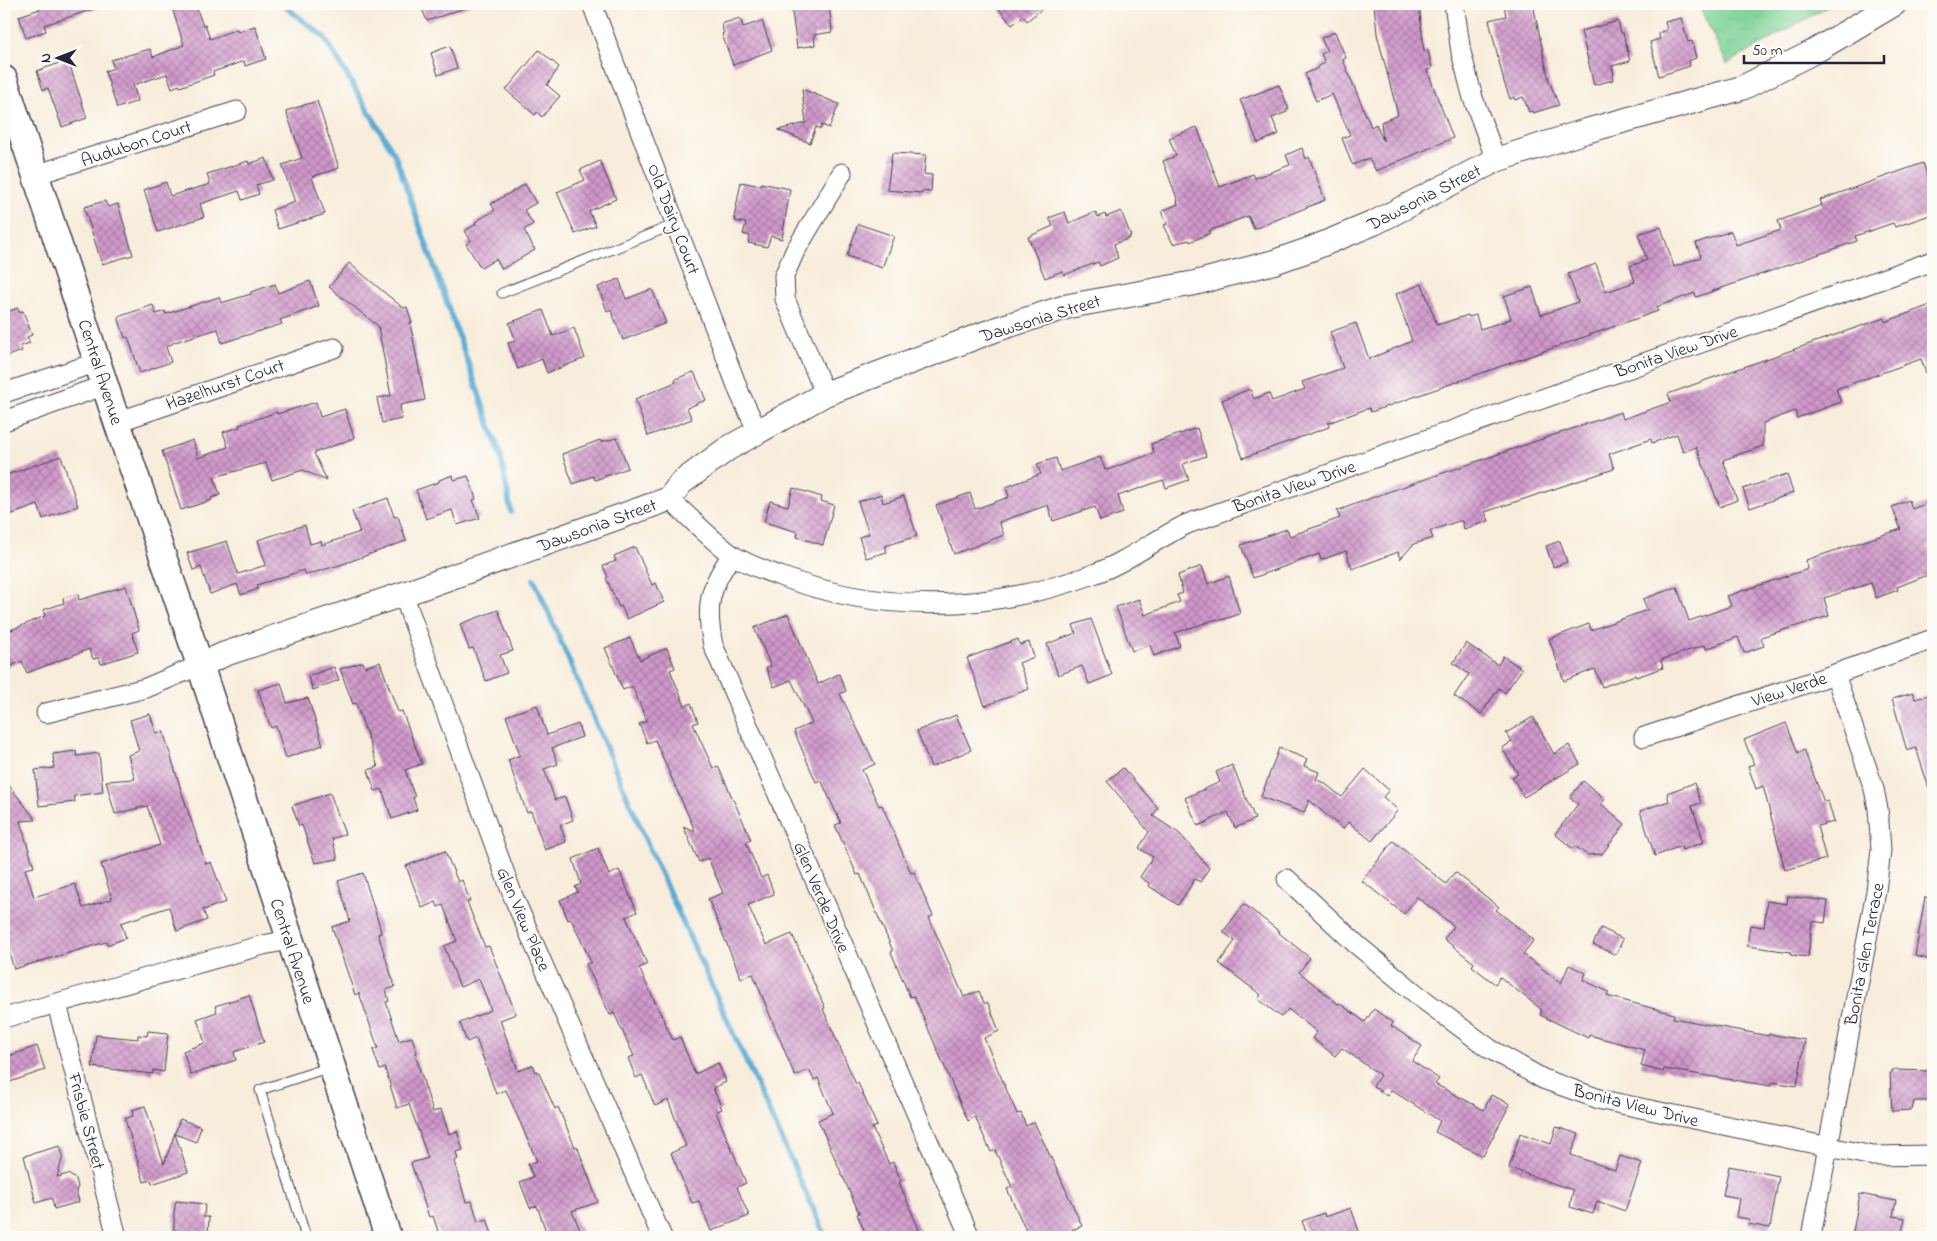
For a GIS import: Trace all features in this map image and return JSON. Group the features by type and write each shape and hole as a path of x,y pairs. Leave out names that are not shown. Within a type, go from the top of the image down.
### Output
{"main road":[{"name":"Central Avenue","path":"4,79 11,126 35,175 200,665 388,1237"}],"street":[{"name":"Old Dairy Court","path":"592,4 740,394 758,432"},
{"path":"1454,4 1461,52 1473,98 1496,160"},
{"name":"Dawsonia Street","path":"200,665 225,654 403,594 669,499 681,483 727,449 825,394 997,329 1069,306 1195,283 1311,250 1374,224 1496,160 1586,131 1742,88 1815,51 1894,4"},
{"name":"Audubon Court","path":"35,175 237,111"},
{"path":"825,394 785,299 784,276 795,251 842,173"},
{"name":"Bonita View Drive","path":"669,499 732,555 762,569 824,590 889,602 922,604 955,604 987,601 1032,593 1092,575 1125,560 1170,532 1187,524 1933,261"},
{"name":"Hazelhurst Court","path":"117,422 334,348"},
{"path":"4,393 102,374"},
{"path":"4,421 102,374"},
{"name":"Glen Verde Drive","path":"732,555 720,572 710,597 708,622 713,645 970,1237"},
{"name":"Glen View Place","path":"403,594 513,896 662,1237"},
{"name":"View Verde","path":"1644,737 1933,639"},
{"path":"46,713 146,688 200,665"},
{"name":"Bonita Glen Terrace","path":"1811,1237 1876,891 1881,850 1880,823 1874,789 1834,674"},
{"name":"Bonita View Drive","path":"1287,878 1362,950 1420,997 1490,1049 1543,1079 1610,1102 1873,1156 1933,1155"},
{"path":"4,1018 254,948 289,940"},
{"name":"Frisbie Street","path":"57,1004 118,1237"}],"lane":[{"path":"502,293 676,224"},
{"path":"306,1237 260,1090 331,1067"}],"green space":[{"path":"1698,4 1832,4 1727,64"}],"building":[{"path":"38,4 99,4 100,7 44,25 46,31 26,38 19,16 40,9"},
{"path":"195,4 210,39 237,29 238,32 255,26 266,59 245,66 244,61 213,72 214,75 180,87 179,85 172,88 167,74 133,85 138,101 117,108 105,71 114,68 111,60 150,49 153,57 184,45 173,11"},
{"path":"420,4 470,4 470,6 427,21"},
{"path":"791,4 829,4 832,32 814,35 815,45 797,48"},
{"path":"995,4 1048,4 1027,21 1023,16 1012,25"},
{"path":"1374,4 1419,4 1424,51 1428,50 1432,69 1427,70 1453,138 1376,171 1369,158 1353,165 1342,138 1350,135 1332,94 1316,101 1305,74 1325,63 1321,54 1327,51 1321,38 1335,32 1346,58 1343,60 1371,127 1376,124 1383,141 1381,122 1398,115 1377,34"},
{"path":"1504,4 1533,4 1549,81 1559,105 1533,113 1532,111 1529,112 1523,97 1515,100 1514,97 1510,99 1489,20 1506,16"},
{"path":"740,18 743,27 762,21 772,50 733,65 722,34 724,33 721,24"},
{"path":"1681,18 1688,42 1692,41 1696,58 1689,61 1690,66 1659,76 1650,42 1660,39 1658,33 1667,30 1665,22"},
{"path":"1618,21 1630,61 1612,66 1613,80 1594,85 1581,31"},
{"path":"450,46 457,68 438,75 431,53"},
{"path":"539,50 559,67 547,85 560,96 542,117 537,112 535,115 506,90"},
{"path":"68,60 87,118 62,127 48,88 43,90 37,71"},
{"path":"1279,85 1289,109 1286,110 1287,112 1272,118 1279,134 1258,143 1240,100"},
{"path":"802,89 839,104 829,128 822,125 821,129 816,127 810,143 778,130 806,123"},
{"path":"317,101 339,168 312,177 325,214 278,229 272,210 295,202 282,165 302,158 286,111"},
{"path":"1197,127 1220,187 1253,174 1255,178 1290,165 1286,155 1302,148 1306,159 1309,157 1325,200 1254,229 1248,216 1209,231 1210,233 1190,242 1189,240 1173,244 1164,225 1167,224 1162,211 1178,204 1178,201 1163,161 1176,156 1169,138"},
{"path":"892,153 926,155 924,174 932,175 931,192 887,190"},
{"path":"266,158 273,180 256,185 259,194 242,200 239,191 200,204 204,217 158,232 144,190 166,182 170,196 210,184 207,174 248,161 249,164"},
{"path":"600,161 616,199 589,211 596,226 575,234 557,192 585,180 580,170"},
{"path":"1923,163 1933,192 1933,214 1895,227 1893,223 1855,236 1857,241 1696,297 1695,293 1656,307 1658,311 1371,412 1369,408 1328,423 1329,427 1243,458 1222,400 1250,389 1254,399 1269,393 1272,401 1305,389 1302,382 1343,368 1330,332 1356,323 1369,359 1412,341 1396,294 1422,284 1437,325 1468,315 1469,317 1476,315 1480,329 1511,319 1504,296 1532,287 1541,315 1578,302 1568,274 1596,264 1606,292 1635,282 1630,266 1647,260 1638,234 1661,227 1674,267 1701,257 1696,243 1731,231 1736,245 1781,230 1778,221 1822,205 1820,200"},
{"path":"741,182 761,186 761,183 790,189 782,239 771,236 767,247 748,243 750,236 743,234 746,223 735,221 736,218 734,218"},
{"path":"525,184 536,203 524,210 533,224 524,230 535,250 502,269 496,259 481,268 466,244 471,241 465,231 476,224 475,222 495,210 491,204"},
{"path":"105,201 108,207 118,204 133,255 102,264 84,207"},
{"path":"1121,211 1131,236 1114,244 1118,258 1100,266 1098,262 1064,275 1062,271 1045,278 1028,237 1053,226 1049,218 1065,212 1069,223 1095,212 1098,217 1105,214 1106,217"},
{"path":"858,224 894,236 882,268 847,256"},
{"path":"349,263 403,308 407,307 412,323 410,323 425,400 400,405 402,419 382,423 377,398 391,396 378,326 329,287"},
{"path":"619,279 626,299 652,289 666,323 623,340 611,310 607,311 598,287"},
{"path":"310,281 319,306 280,320 282,324 222,343 218,329 175,342 166,347 171,362 140,373 128,337 125,338 118,317 153,305 156,314 165,311 166,314 219,297 221,303 275,284 278,293"},
{"path":"1933,304 1933,388 1931,388 1921,359 1836,389 1841,402 1797,418 1795,411 1763,423 1763,446 1723,460 1737,500 1720,507 1696,447 1683,452 1677,434 1652,443 1651,439 1609,454 1614,469 1485,512 1489,521 1464,529 1462,521 1459,521 1430,531 1433,538 1414,544 1400,559 1398,552 1352,569 1346,551 1321,560 1319,554 1253,578 1241,545 1287,529 1290,536 1340,518 1337,511 1379,495 1621,412 1623,419 1671,402 1668,394 1884,318 1885,322"},
{"path":"18,308 19,312 23,311 32,335 27,337 30,343 20,346 22,351 4,357 4,313"},
{"path":"543,310 553,336 574,328 585,358 547,373 542,359 518,369 508,343 516,341 509,323"},
{"path":"694,372 706,400 687,408 692,419 648,436 635,399 676,382 675,379"},
{"path":"316,402 320,417 345,409 354,438 314,453 327,481 303,470 272,480 266,463 214,477 220,495 211,498 212,500 181,510 162,451 193,440 198,458 228,447 223,432 277,412 277,414"},
{"path":"1197,428 1206,456 1183,464 1189,480 1166,488 1163,480 1118,496 1123,513 1100,521 1095,507 1053,521 1048,505 999,522 1004,535 954,554 936,505 970,493 975,509 1009,497 1006,487 1041,474 1037,464 1056,458 1060,471 1100,457 1107,470 1154,453 1151,444"},
{"path":"617,438 628,468 595,480 593,476 573,484 562,454 600,440 601,442"},
{"path":"61,456 78,506 43,519 38,505 4,517 4,476"},
{"path":"1787,474 1793,493 1750,508 1743,489"},
{"path":"453,475 454,480 468,476 476,499 473,500 480,518 457,525 452,510 426,519 416,490"},
{"path":"793,488 822,497 821,501 834,505 823,545 797,537 798,532 764,522 770,501 788,506"},
{"path":"881,494 883,503 904,496 917,536 885,546 887,552 866,558 859,537 869,534 858,502"},
{"path":"388,498 394,517 398,516 406,541 306,575 304,570 257,585 258,589 241,595 237,584 210,594 201,567 193,570 187,553 227,541 238,574 266,565 258,540 305,525 310,544 321,541 322,545 360,532 352,511"},
{"path":"1909,500 1912,509 1933,501 1933,544 1927,547 1933,563 1933,573 1897,587 1898,590 1876,598 1871,583 1824,598 1829,616 1761,637 1764,646 1744,653 1738,637 1706,649 1705,645 1661,660 1663,668 1636,677 1635,675 1602,687 1595,669 1564,681 1549,639 1589,624 1591,630 1647,610 1643,599 1677,587 1689,621 1731,606 1727,596 1808,569 1806,560 1901,529 1892,507"},
{"path":"1560,541 1567,562 1553,567 1546,546"},
{"path":"635,547 652,585 656,583 664,602 627,619 621,606 619,607 606,578 608,577 603,566 616,561 614,556"},
{"path":"1202,566 1208,584 1229,576 1240,614 1218,621 1217,619 1175,633 1180,646 1154,656 1150,645 1132,651 1116,607 1139,599 1145,615 1180,602 1177,595 1183,593 1178,575"},
{"path":"126,586 139,630 132,633 138,652 101,664 99,658 93,659 89,649 27,673 22,661 4,669 4,633 45,616 43,610 64,603 63,598 78,594 79,600"},
{"path":"498,610 513,651 500,655 507,673 486,681 473,648 469,649 460,624"},
{"path":"788,614 818,684 839,674 846,691 840,694 875,764 862,770 879,806 882,805 911,873 914,872 933,916 929,918 964,997 979,991 984,1003 988,1003 999,1031 984,1038 1017,1114 1021,1113 1026,1126 1034,1122 1056,1168 1082,1226 1072,1230 1076,1237 1029,1237 1007,1189 1012,1187 995,1150 991,1152 975,1117 968,1121 914,996 910,997 891,952 893,951 860,874 857,875 835,825 841,823 821,780 816,782 794,731 812,723 791,680 774,687 766,668 771,666 754,628"},
{"path":"1091,619 1112,675 1089,684 1082,666 1058,675 1047,644 1076,633 1073,625"},
{"path":"630,638 640,660 667,648 675,668 670,670 685,706 691,703 698,722 693,724 713,768 718,766 742,819 751,840 746,842 761,878 767,875 774,894 748,905 766,945 792,934 856,1084 858,1083 877,1126 872,1128 889,1164 893,1162 901,1181 899,1182 922,1237 867,1237 857,1214 859,1213 818,1120 833,1113 818,1078 814,1080 809,1070 795,1076 753,974 741,978 708,899 723,893 708,858 699,862 683,826 695,831 655,740 647,743 639,724 647,721 632,686 623,690 605,648"},
{"path":"1018,639 1020,645 1029,642 1034,657 1019,663 1029,689 985,706 967,658"},
{"path":"1466,643 1498,665 1503,656 1522,669 1505,693 1499,688 1481,714 1454,696 1469,674 1453,663"},
{"path":"363,662 365,667 380,662 398,712 402,711 422,764 405,770 415,797 413,798 417,810 392,819 382,789 375,791 368,770 378,767 356,703 353,704 340,669"},
{"path":"334,667 339,680 313,690 308,676"},
{"path":"281,683 287,703 308,698 323,745 286,758 276,726 271,728 258,690"},
{"path":"1913,693 1915,699 1933,694 1933,790 1930,791 1916,748 1907,751 1892,699"},
{"path":"537,705 547,735 578,724 582,737 552,748 558,764 544,769 555,800 565,797 573,820 560,825 566,842 545,850 531,811 527,813 508,760 520,755 506,716"},
{"path":"150,714 156,733 163,731 206,864 211,862 226,902 203,910 207,920 177,931 169,907 121,923 126,938 107,945 106,942 14,969 4,936 4,779 36,820 20,821 34,867 25,869 34,897 75,884 83,908 112,899 101,864 160,845 147,806 115,814 106,781 135,779 128,755 139,751 130,720"},
{"path":"956,715 971,750 931,767 917,731"},
{"path":"1533,717 1554,754 1569,745 1580,764 1524,797 1512,777 1518,774 1502,748 1512,742 1506,733"},
{"path":"1786,723 1798,753 1804,750 1824,802 1828,801 1834,822 1817,826 1826,859 1785,870 1763,786 1756,789 1748,766 1754,764 1744,740"},
{"path":"1279,748 1307,759 1304,766 1319,772 1316,780 1323,782 1342,797 1365,769 1389,790 1383,797 1398,810 1372,841 1348,822 1343,829 1309,800 1304,813 1261,797"},
{"path":"76,751 77,756 99,753 103,792 74,796 75,802 39,806 35,770 54,768 53,754"},
{"path":"1232,765 1255,819 1235,828 1228,812 1198,826 1185,798 1220,782 1216,772"},
{"path":"1123,768 1158,808 1153,816 1180,834 1209,868 1200,882 1195,879 1178,905 1149,886 1150,884 1140,877 1153,857 1139,848 1149,832 1107,781"},
{"path":"1583,781 1605,799 1601,804 1625,824 1602,854 1587,855 1575,846 1573,849 1555,834 1578,804 1570,797"},
{"path":"1694,783 1701,803 1692,806 1704,842 1682,850 1681,846 1655,856 1640,811 1669,801 1667,793"},
{"path":"330,793 345,834 332,839 338,859 315,863 302,825 299,826 292,806"},
{"path":"1393,841 1446,884 1455,872 1499,907 1496,910 1534,940 1523,954 1561,983 1569,965 1586,973 1583,980 1609,992 1607,996 1674,1014 1673,1018 1769,1036 1769,1034 1805,1040 1797,1086 1771,1082 1771,1086 1664,1069 1663,1072 1641,1066 1645,1050 1589,1035 1588,1038 1540,1015 1542,1010 1500,977 1495,984 1472,966 1474,963 1444,939 1454,926 1417,897 1404,914 1362,881"},
{"path":"598,848 609,875 619,870 637,912 626,917 647,964 639,968 673,1040 680,1037 695,1074 718,1063 726,1082 713,1088 722,1109 716,1112 746,1183 737,1187 749,1216 711,1231 699,1201 692,1203 671,1153 686,1146 668,1100 655,1106 642,1075 636,1078 628,1058 634,1056 614,1013 610,1015 586,964 591,962 571,919 568,920 560,900 578,892 575,887 581,884 573,859"},
{"path":"445,851 458,882 462,880 470,901 467,902 485,947 489,946 516,1014 500,1020 518,1071 533,1065 536,1072 538,1071 555,1109 558,1107 575,1147 577,1146 598,1202 572,1211 583,1237 548,1237 537,1206 530,1208 520,1182 533,1177 528,1164 537,1161 506,1090 496,1094 476,1038 467,1042 460,1023 491,1010 479,979 460,987 444,946 457,941 443,905 438,907 436,902 422,908 406,866"},
{"path":"363,873 379,924 381,933 378,934 395,987 386,990 389,1001 386,1002 399,1041 412,1037 417,1053 415,1054 433,1112 441,1109 449,1134 457,1131 463,1150 456,1152 458,1159 454,1161 466,1202 472,1201 478,1222 487,1219 493,1237 440,1237 433,1216 429,1217 411,1163 428,1158 409,1104 397,1108 385,1068 380,1070 373,1050 378,1048 359,993 355,995 332,927 350,921 338,881"},
{"path":"1788,896 1828,901 1825,923 1812,921 1808,957 1791,955 1791,952 1747,946 1750,925 1764,927 1767,901 1787,904"},
{"path":"1925,897 1933,898 1933,960 1915,956"},
{"path":"1244,904 1310,958 1299,972 1338,1004 1365,1022 1374,1009 1393,1023 1391,1026 1422,1046 1412,1061 1439,1079 1435,1084 1484,1110 1491,1095 1510,1104 1483,1156 1435,1132 1440,1121 1391,1090 1387,1096 1373,1086 1380,1075 1342,1048 1335,1056 1312,1038 1317,1032 1288,1009 1281,1017 1258,999 1261,995 1219,963 1235,941 1223,932"},
{"path":"1601,928 1623,939 1616,955 1593,944"},
{"path":"249,995 264,1042 234,1052 236,1060 191,1075 183,1051 205,1043 197,1019 217,1012 215,1006"},
{"path":"148,1031 168,1033 164,1072 153,1070 153,1074 92,1067 96,1035 138,1039 138,1035 147,1036"},
{"path":"37,1046 45,1070 4,1084 4,1058"},
{"path":"1892,1070 1933,1071 1933,1101 1914,1101 1912,1110 1892,1111 1890,1073 1892,1073"},
{"path":"145,1106 164,1164 180,1119 201,1127 196,1142 175,1134 188,1172 152,1184 151,1180 144,1182 125,1119 133,1116 132,1110"},
{"path":"1556,1127 1579,1134 1571,1155 1615,1170 1620,1156 1642,1163 1625,1211 1597,1201 1593,1214 1570,1207 1573,1190 1509,1168 1520,1133 1551,1144"},
{"path":"60,1146 63,1156 57,1177 68,1174 76,1179 78,1187 76,1191 79,1202 54,1209 52,1198 36,1203 24,1156"},
{"path":"1729,1166 1779,1176 1770,1228 1748,1224 1749,1219 1736,1217 1739,1198 1723,1195"},
{"path":"1860,1194 1896,1201 1893,1216 1905,1218 1901,1237 1852,1237"},
{"path":"176,1201 205,1204 204,1217 209,1217 208,1237 174,1237"},
{"path":"1351,1208 1361,1237 1308,1237 1302,1221 1324,1213 1325,1217"}],"waterway":[{"path":"282,4 324,37 395,155 501,457 511,512"},
{"path":"534,579 650,850 826,1237"}]}
